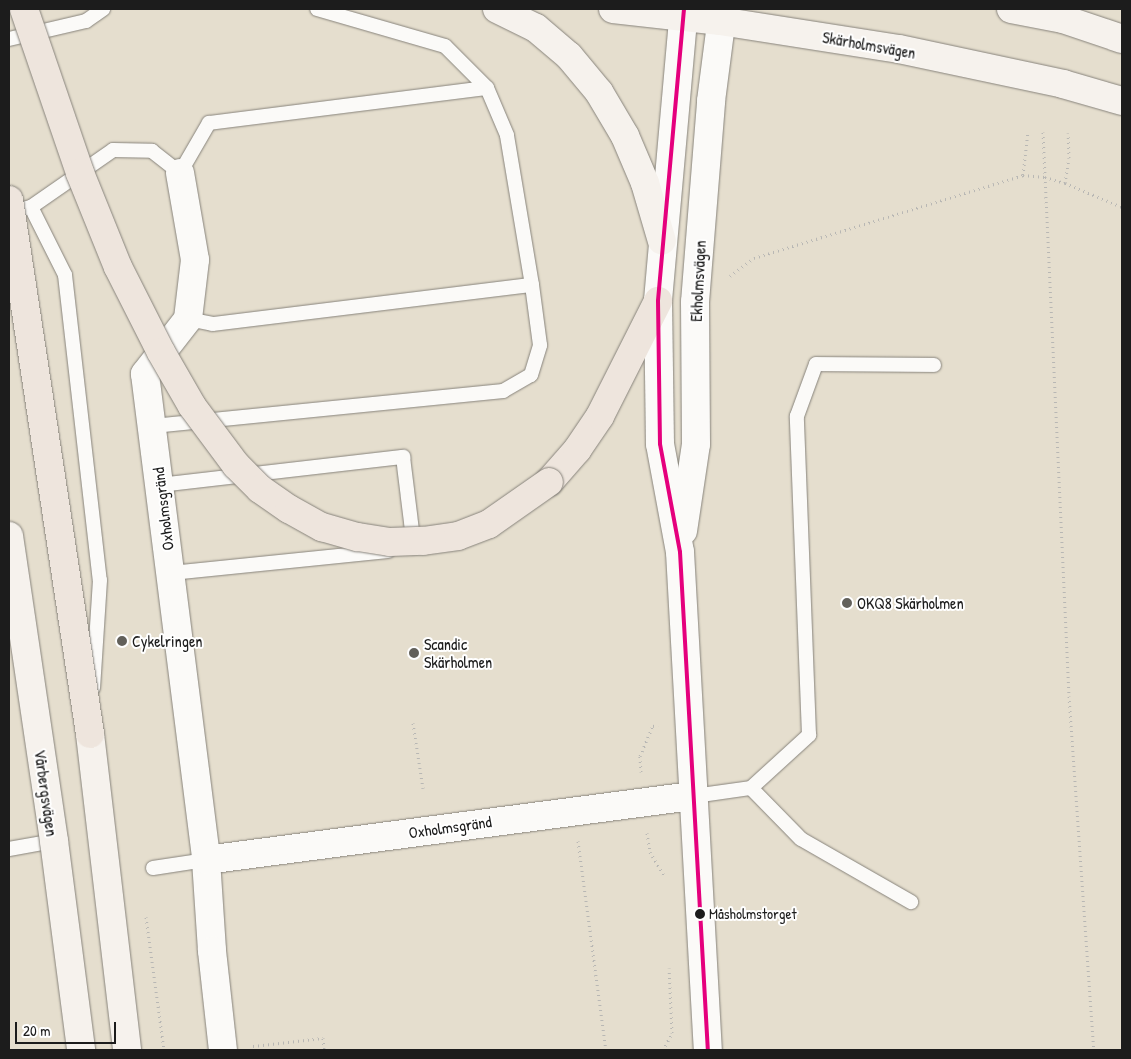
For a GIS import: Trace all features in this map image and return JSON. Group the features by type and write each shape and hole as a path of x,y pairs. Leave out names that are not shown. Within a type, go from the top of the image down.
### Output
{"highway":[{"path":"24,9 80,173 118,267 161,352 192,406 236,465 260,489 289,509 322,527 374,539 423,541 458,536 489,524 549,482 577,450 600,416 658,301"},
{"path":"20,203 90,734"}],"main road":[{"path":"497,9 536,28 569,56 599,92 625,136 645,184 662,241"},
{"name":"Skärholmsvägen","path":"613,9 722,15 899,49 1062,84 1122,101"},
{"path":"1011,9 1063,19 1122,39"},
{"name":"Vårbergsvägen","path":"9,536 54,842 81,1050"},
{"path":"90,734 127,1050"}],"street":[{"name":"Ekholmsvägen","path":"684,13 658,301 660,444 680,552 708,1050"},
{"name":"Ekholmsvägen","path":"680,552 696,444 695,302 711,101 722,15"},
{"path":"180,173 195,260 188,319"},
{"name":"Oxholmsgränd","path":"188,319 145,374 206,860 212,951 223,1050"},
{"name":"Oxholmsgränd","path":"206,860 694,796"}],"lane":[{"path":"9,39 86,21 103,9"},
{"path":"153,426 503,391 531,374 540,345 532,285 507,135 487,88 446,46 318,9"},
{"path":"9,211 113,150 152,151 180,173 209,123 487,88"},
{"path":"20,203 65,275 100,580 90,734"},
{"path":"188,319 214,324 532,285"},
{"path":"694,796 751,788 809,735 797,416 816,364 934,365"},
{"path":"160,485 403,457 414,549 171,573"},
{"path":"751,788 801,839 911,902"},
{"path":"9,849 54,842"},
{"path":"153,868 206,860"}],"path":[{"path":"1023,175 1028,131"},
{"path":"1043,132 1068,696 1094,1050"},
{"path":"1065,183 1069,158 1068,133"},
{"path":"695,302 754,258 1023,175 1045,177 1065,183 1122,207"},
{"path":"413,722 423,788"},
{"path":"666,878 650,852 640,756 653,726 690,724"},
{"path":"574,811 606,1050"},
{"path":"663,1050 672,1033 669,965"},
{"path":"223,1050 323,1038 324,1050"}],"transit line":[{"path":"684,9 658,301 660,444 680,552 708,1050"}],"place":[{"name":"OKQ8 Skärholmen","path":"847,603"},
{"name":"Cykelringen","path":"122,641"},
{"name":"Scandic Skärholmen","path":"414,653"},
{"name":"Måsholmstorget","path":"700,914"}]}
